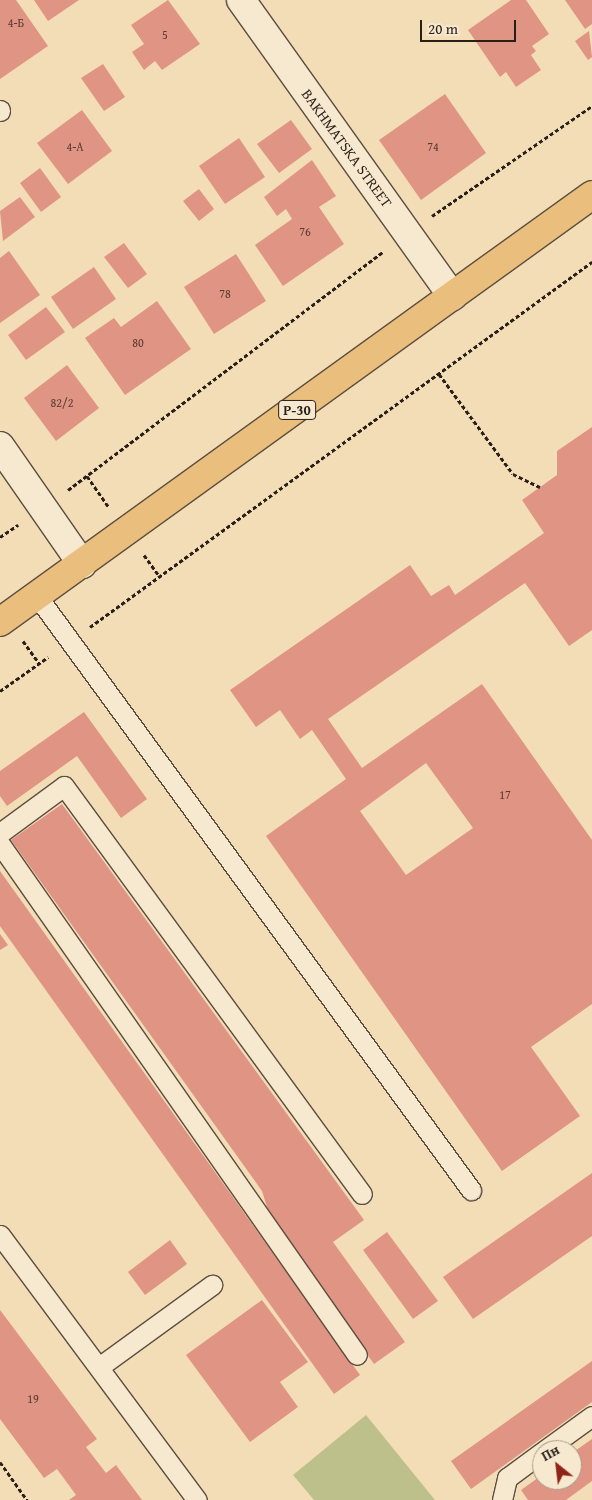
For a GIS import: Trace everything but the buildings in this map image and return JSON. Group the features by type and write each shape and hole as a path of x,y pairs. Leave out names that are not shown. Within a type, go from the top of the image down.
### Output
{"main road":[{"name":"Р-30","path":"0,622 592,196"}],"street":[{"name":"BAKHMATSKA STREET","path":"241,0 452,296"},
{"path":"0,446 82,564"}],"lane":[{"path":"37,596 471,1190"},
{"path":"0,833 64,786 362,1194"},
{"path":"0,844 357,1355"},
{"path":"0,1235 197,1500"},
{"path":"99,1366 212,1285"},
{"path":"559,1440 592,1416"},
{"path":"502,1500 507,1478 532,1459"}],"path":[{"path":"0,537 43,507 408,233 592,106"},
{"path":"0,691 592,262"},
{"path":"439,374 513,474 540,487"},
{"path":"0,1462 28,1500"}],"green space":[{"path":"366,1415 435,1500 314,1500 293,1475"}]}
